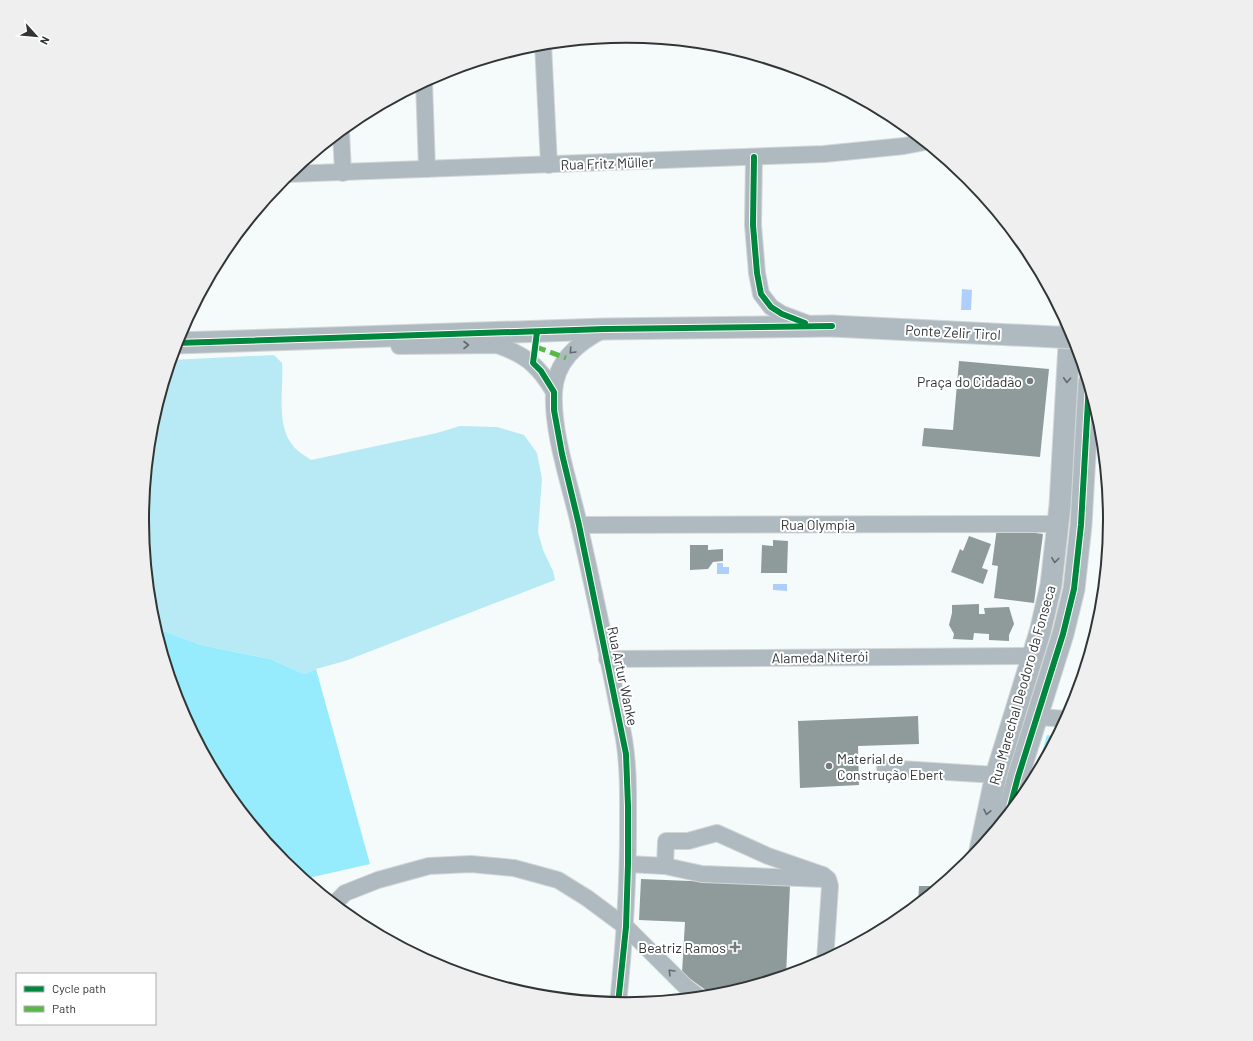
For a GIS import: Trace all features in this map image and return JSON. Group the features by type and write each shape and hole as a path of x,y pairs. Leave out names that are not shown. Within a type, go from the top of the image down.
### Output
{"main road":[{"name":"Ponte Zelir Tirol","path":"183,343 604,329 811,325 836,328 1067,335"},
{"name":"Rua Marechal Deodoro da Fonseca","path":"982,839 996,775 1033,656 1051,585 1058,524 1070,344"},
{"name":"Rua Marechal Deodoro da Fonseca","path":"1021,790 1027,778 1038,717 1063,634 1074,588 1081,525 1088,398"},
{"path":"996,775 1027,778"}],"street":[{"path":"542,50 548,165"},
{"path":"424,88 427,169"},
{"path":"341,138 343,173"},
{"name":"Rua Fritz Müller","path":"299,174 754,157 868,150 918,143"},
{"path":"754,157 753,225 757,273 761,294 771,307 782,314 811,325"},
{"name":"Rua Artur Wanke","path":"604,329 583,340 570,352 558,372 554,392 554,410 626,754 628,864 626,927 619,998"},
{"path":"259,341 337,345 497,345 512,350 533,363 541,371 554,392"},
{"name":"Rua Olympia","path":"579,524 1058,524"},
{"name":"Alameda Niterói","path":"607,659 1033,656"},
{"path":"1038,717 1061,719"},
{"path":"885,768 996,775"},
{"path":"665,866 666,841 688,841 717,833 768,856 823,875 829,883 824,955"},
{"path":"338,900 345,893 378,880 429,866 471,864 514,868 558,880 587,898 626,927 694,993"},
{"path":"628,864 665,866 702,874 829,883"}],"shaded area":[{"path":"962,289 972,290 971,310 961,310"},
{"path":"274,355 282,363 282,418 284,429 294,447 311,460 437,433 460,426 497,427 524,435 537,453 542,479 538,532 543,550 553,571 555,580 345,661 304,674 270,659 201,645 162,631 153,583 150,552 150,489 158,427 165,397 177,360"},
{"path":"1099,451 1101,464 1098,463"},
{"path":"717,563 723,563 723,567 729,567 729,574 717,574"},
{"path":"773,584 787,584 787,591 773,590"},
{"path":"162,631 201,645 270,659 304,674 316,669 370,864 310,878 267,835 229,786 198,732 174,674"},
{"path":"1047,735 1053,736 1040,758"}],"building":[{"path":"959,361 1049,369 1040,457 922,446 924,428 953,430"},
{"path":"997,528 1043,534 1034,603 994,598 998,566 992,565"},
{"path":"969,536 991,544 982,568 988,570 983,584 951,572 960,549 963,551"},
{"path":"773,540 788,541 787,573 761,573 762,545 773,546"},
{"path":"690,545 708,545 708,550 723,549 723,561 713,562 708,569 690,570"},
{"path":"979,604 979,614 985,614 984,608 1009,607 1014,624 1009,635 1009,641 989,640 989,634 974,633 973,640 953,639 954,634 949,625 952,605"},
{"name":"Material de Construção Ebert","path":"918,716 919,744 858,746 859,785 800,788 798,721"},
{"name":"Beatriz Ramos","path":"641,879 790,885 786,971 750,982 707,991 682,973 685,922 639,920"},
{"path":"919,886 933,886 918,898"}],"marked path":[{"path":"536,347 566,358"}],"cycle path":[{"path":"754,157 753,225 757,273 761,294 771,307 782,314 805,323"},
{"path":"183,343 604,329 832,326"},
{"path":"537,332 533,363 541,371 554,392 554,410 562,454 579,525 626,754 628,864 626,927 619,998"},
{"path":"1011,803 1063,634 1074,589 1081,525 1088,398"}],"place":[{"name":"Praça do Cidadão","path":"1030,381"},
{"name":"Material de Construção Ebert","path":"829,766"},
{"name":"Beatriz Ramos","path":"735,947"}]}
